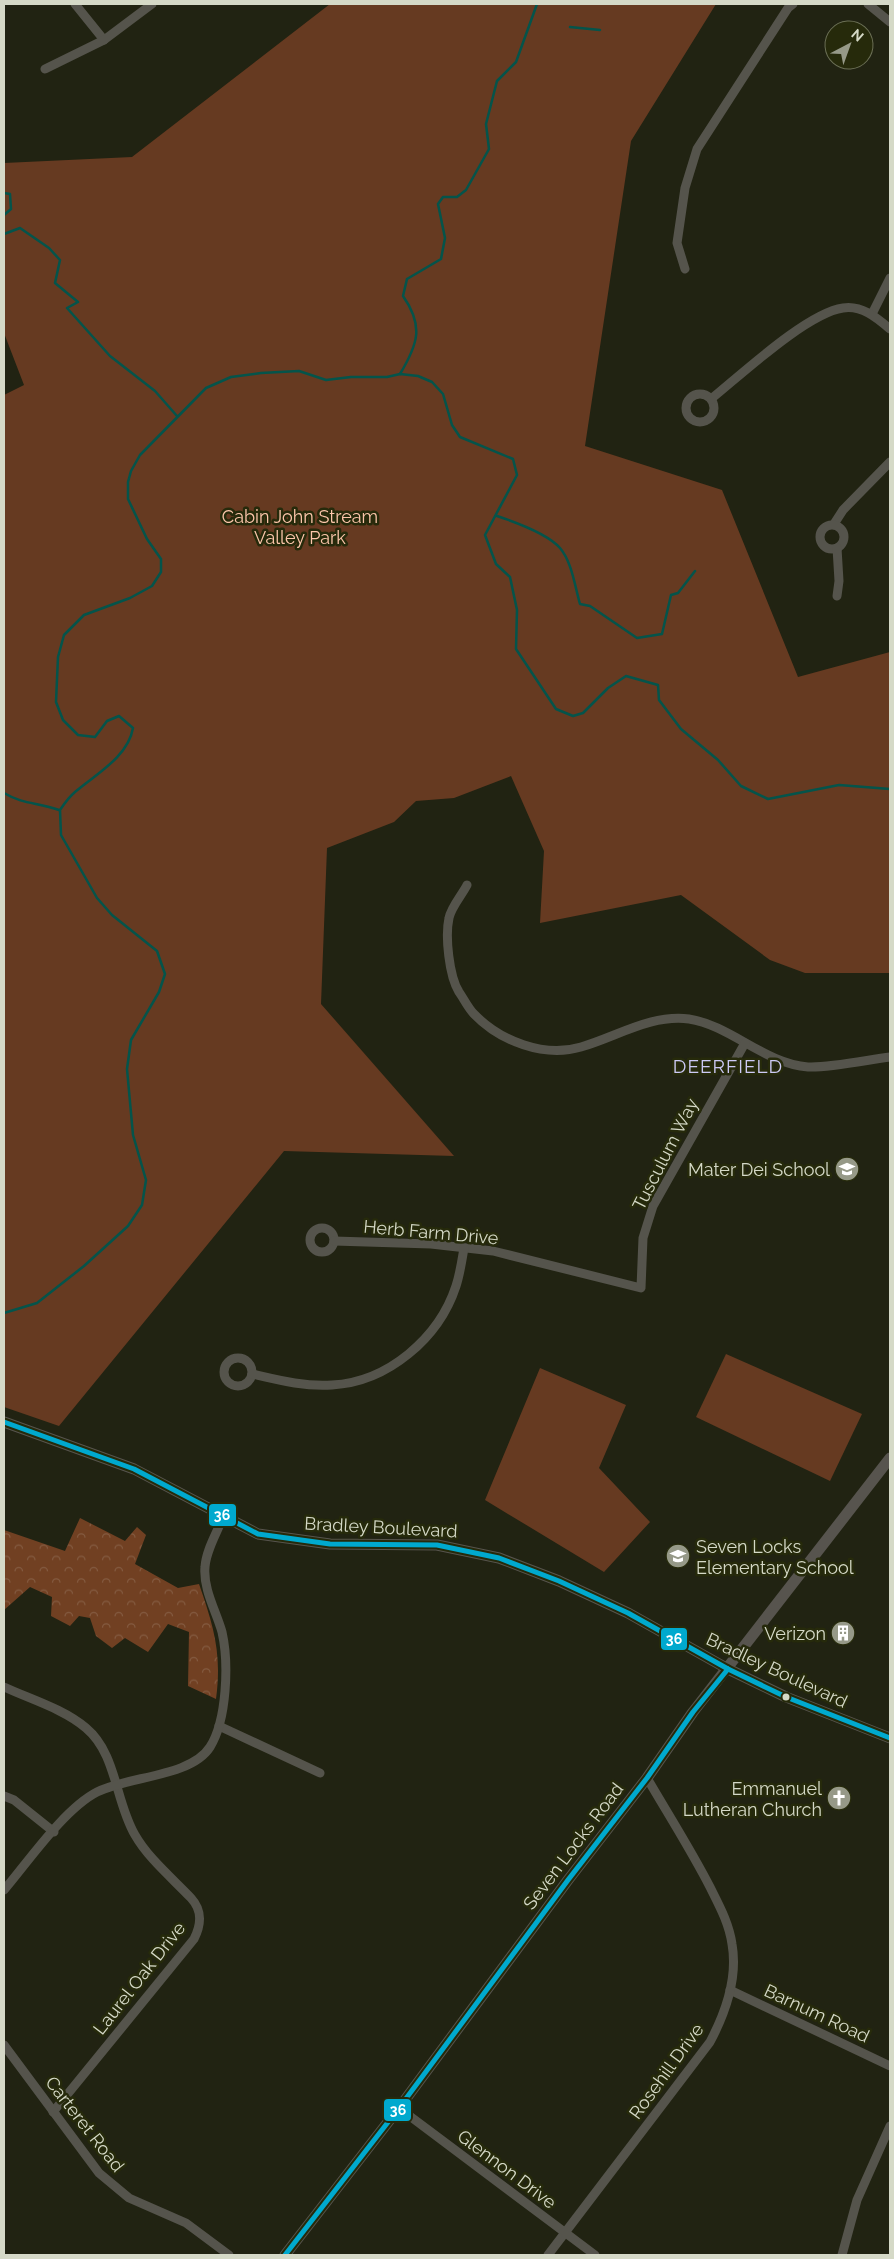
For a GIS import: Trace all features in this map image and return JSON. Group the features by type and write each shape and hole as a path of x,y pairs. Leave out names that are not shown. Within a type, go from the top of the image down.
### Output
{"main road":[{"name":"Bradley Boulevard","path":"4,1422 134,1469 258,1534 330,1544 437,1545 499,1558 559,1581 628,1613 728,1669 786,1697 890,1738"},
{"name":"Seven Locks Road","path":"285,2255 400,2108 568,1880 647,1778 694,1712 890,1458"}],"street":[{"path":"75,4 104,40"},
{"path":"45,69 104,40 152,4"},
{"path":"685,269 677,243 685,188 697,149 788,8 793,4"},
{"path":"868,4 890,22"},
{"path":"872,314 890,278"},
{"path":"711,399 821,314 844,308 858,309 872,314 890,329"},
{"path":"834,524 841,528 844,535 843,543 837,548 826,547 819,538 824,527 834,524 843,510 890,462"},
{"path":"837,548 839,581 837,596"},
{"path":"468,885 448,919 448,955 457,988 474,1014 504,1037 518,1044 540,1049 563,1050 579,1048 649,1022 674,1018 690,1019 713,1025 745,1043 783,1060 807,1067 890,1058"},
{"name":"Tusculum Way","path":"641,1288 643,1238 652,1206 745,1043"},
{"name":"Herb Farm Drive","path":"334,1241 431,1244 493,1251 641,1288"},
{"path":"252,1374 300,1384 332,1385 362,1379 399,1362 422,1342 441,1318 456,1286 464,1248"},
{"path":"4,1890 77,1806 96,1793 116,1784 194,1762 206,1753 211,1746 219,1726 225,1689 225,1652 222,1632 206,1583 205,1569 211,1546 224,1517"},
{"path":"4,1687 69,1717 86,1728 99,1742 116,1784"},
{"path":"219,1726 320,1773"},
{"name":"Rosehill Drive","path":"548,2255 710,2042 722,2020 733,1976 732,1944 724,1915 699,1866 647,1778"},
{"name":"Laurel Oak Drive","path":"53,2112 194,1939 201,1926 195,1902 135,1836 127,1819 116,1784"},
{"path":"4,1796 14,1800 54,1832"},
{"name":"Barnum Road","path":"730,1990 890,2066"},
{"name":"Carteret Road","path":"4,2046 99,2173 129,2198 186,2223 229,2255"},
{"name":"Glennon Drive","path":"400,2108 595,2255"},
{"path":"842,2255 857,2200 890,2126"}],"green space":[{"name":"Cabin John Stream Valley Park","path":"330,4 716,4 631,141 585,446 722,490 798,677 890,652 890,973 805,973 770,960 681,895 540,923 544,851 511,776 454,798 416,801 394,822 327,848 321,1004 454,1156 284,1151 59,1426 4,1407 4,395 24,385 4,333 4,163 132,157"},
{"path":"726,1354 862,1414 830,1481 696,1417"},
{"path":"540,1368 626,1405 599,1468 650,1522 604,1572 485,1500"},
{"path":"80,1518 125,1541 137,1527 146,1535 135,1564 178,1588 199,1584 213,1627 217,1654 218,1683 216,1699 188,1686 189,1632 168,1624 148,1652 125,1638 112,1648 96,1636 90,1618 79,1616 70,1626 51,1616 52,1597 30,1587 4,1610 4,1530 65,1551"}],"waterway":[{"path":"400,374 411,353 416,335 414,317 403,296 407,279 441,259 445,238 438,204 443,197 457,197 466,190 489,149 486,124 497,81 516,62 537,4"},
{"path":"570,27 600,30"},
{"path":"4,193 10,194 11,209 4,215"},
{"path":"4,234 20,228 49,248 60,260 55,283 78,302 67,308 110,356 155,391 177,416"},
{"path":"4,1313 37,1303 84,1266 128,1226 142,1205 146,1180 133,1135 127,1069 131,1040 159,992 165,974 157,951 112,915 97,898 61,835 60,810 73,794 118,756 125,748 133,728 119,716 107,721 95,737 78,735 63,720 56,702 58,657 64,635 84,615 130,598 152,586 161,572 161,559 147,539 128,499 128,482 131,471 140,455 206,388 231,377 299,371 326,380 351,377 387,377 400,374 418,376 432,382 443,394 452,425 460,437 513,459 517,475 485,535 496,564 510,577 517,610 516,649 556,709 573,716 583,713 608,688 626,676 658,685 659,700 681,729 718,760 741,786 768,799 839,785 890,789"},
{"path":"497,516 530,529 560,548 573,575 580,604 590,606 637,638 662,634 671,595 678,593 695,571"},
{"path":"4,793 18,800 59,810"}],"transit line":[{"name":"36","path":"4,1422 134,1469 258,1534 330,1544 437,1545 499,1558 559,1581 628,1613 728,1669 786,1697 890,1738"},
{"name":"36","path":"285,2255 399,2108 568,1880 647,1778 693,1712 728,1669"}],"place":[{"name":"Mater Dei School","path":"847,1169"},
{"name":"Seven Locks Elementary School","path":"678,1556"},
{"name":"Verizon","path":"843,1633"},
{"name":"Emmanuel Lutheran Church","path":"839,1798"}],"district":[{"name":"DEERFIELD","path":"728,1066"}]}
